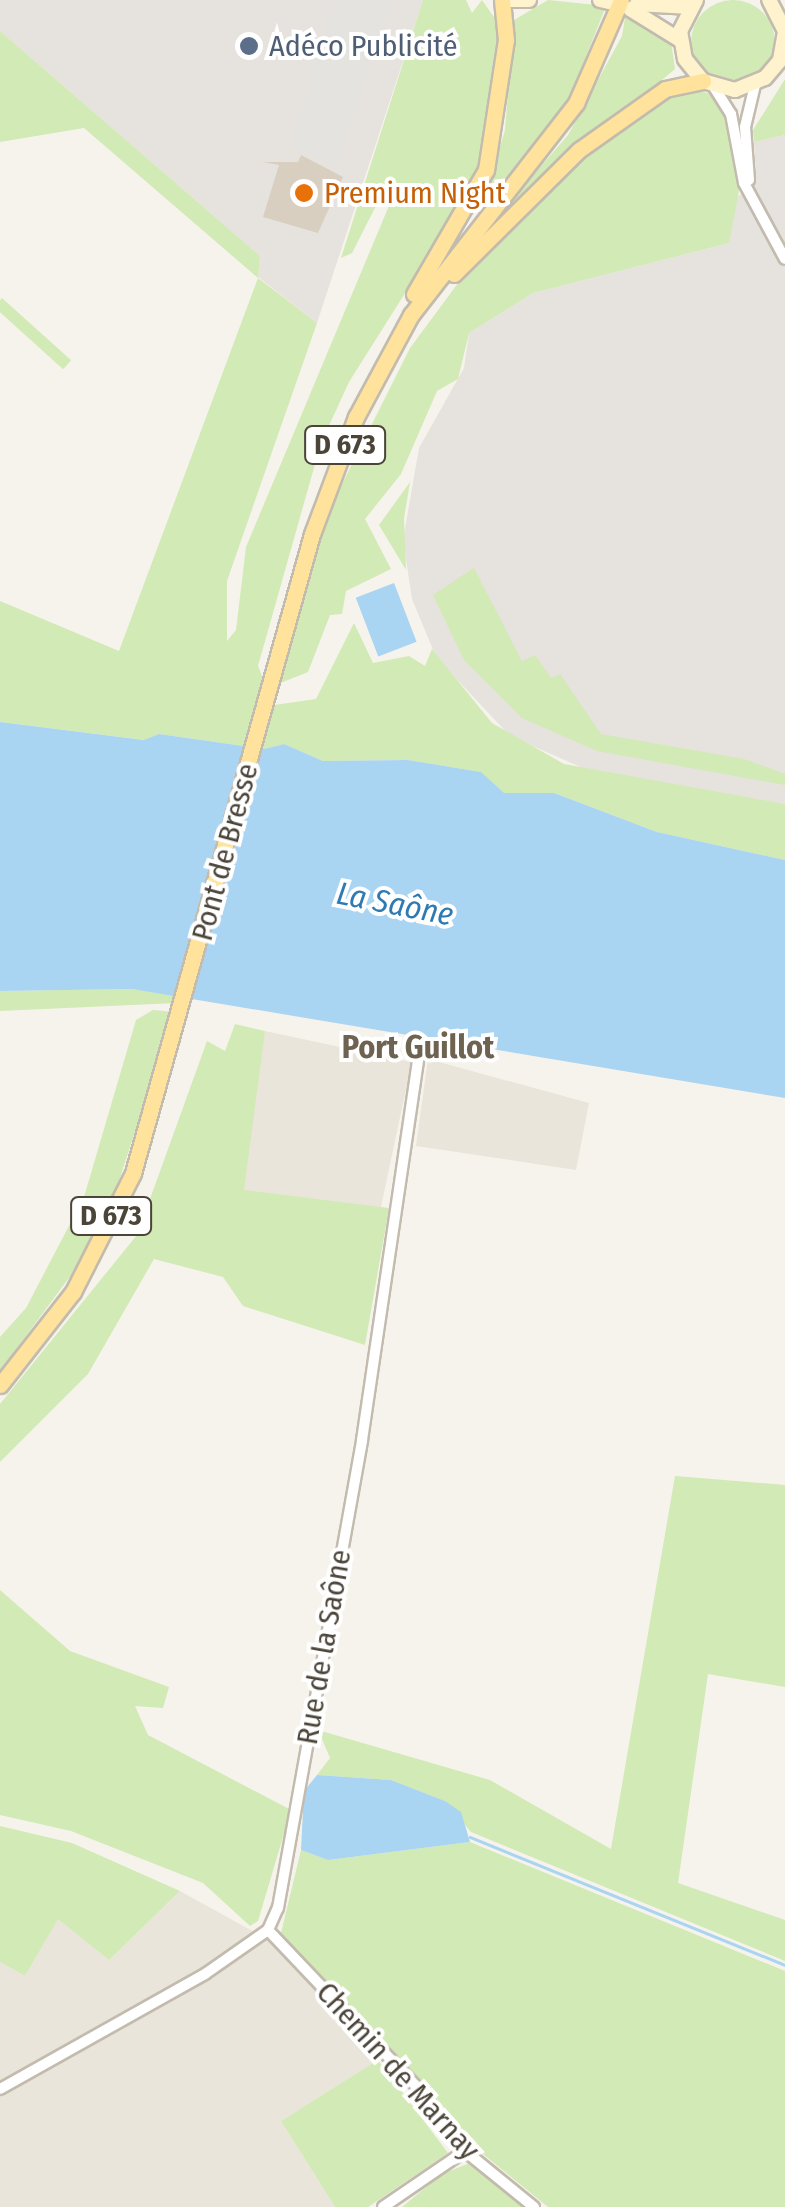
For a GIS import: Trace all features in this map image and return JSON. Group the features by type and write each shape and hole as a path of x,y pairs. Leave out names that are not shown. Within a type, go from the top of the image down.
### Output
{"main road":[{"path":"380,366 486,170 506,40 504,0 529,0"},
{"path":"618,3 693,3 680,40"},
{"path":"618,3 680,40 708,84"},
{"name":"D 673","path":"356,417 380,366 432,285 576,103 618,3"},
{"path":"356,417 444,286 528,194 665,89 708,84 755,85 784,49 778,9"},
{"name":"Pont de Bresse","path":"0,1385 73,1292 133,1173 179,1025 312,534 356,417"}],"street":[{"path":"708,84 731,114 751,196 785,259"},
{"path":"751,196 744,127 755,85"},
{"name":"Rue de la Saône","path":"268,1930 278,1908 362,1440 419,1054"},
{"path":"0,2089 158,2004 268,1930"},
{"name":"Chemin de Marnay","path":"268,1930 420,2090 465,2152 534,2207"},
{"path":"383,2207 465,2152"}],"shaded area":[{"path":"0,0 423,0 317,323 258,277 260,256 0,31"},
{"path":"334,0 391,0 338,165 296,152 293,135"},
{"path":"785,135 785,804 592,772 510,736 436,657 412,599 403,540 419,448 464,368 469,333 533,293 729,243 731,204 756,178 754,142"},
{"path":"265,1031 412,1062 378,1219 232,1188"},
{"path":"428,1059 589,1103 576,1170 416,1146"},
{"path":"180,1891 267,1939 383,2057 281,2121 335,2207 0,2207 0,1962 25,1976 58,1918 109,1960"}],"green space":[{"path":"423,0 466,0 472,13 482,0 500,26 479,176 349,382 321,443 258,666 274,705 316,699 354,623 373,663 409,656 425,666 432,649 492,723 564,764 785,804 785,860 657,832 554,793 503,793 481,772 408,760 323,761 284,744 264,749 159,734 145,740 0,722 0,601 119,651 258,278 317,323 227,581 227,641 236,630 246,547 391,201 379,200 352,253 341,258"},
{"path":"548,0 606,6 569,99 482,207 505,130 514,20"},
{"path":"733,0 749,3 763,12 772,26 772,58 763,72 749,81 733,84 717,81 703,72 694,58 691,42 694,26 703,12 717,3"},
{"path":"626,12 670,34 675,69 487,228 568,135 622,36"},
{"path":"0,31 260,256 258,278 84,128 0,142"},
{"path":"785,79 785,135 754,142 753,130"},
{"path":"697,91 713,94 728,125 740,186 729,243 533,293 469,333 458,379 437,391 401,474 365,519 391,569 346,591 342,614 330,615 308,672 278,684 330,508 410,348 470,267 561,175 666,99"},
{"path":"2,298 71,360 63,369 0,312"},
{"path":"410,482 404,519 406,570 379,525"},
{"path":"474,568 522,661 535,655 551,678 560,674 601,734 744,759 785,774 785,785 597,751 522,718 464,660 433,595"},
{"path":"132,989 178,996 176,1003 0,1011 0,991"},
{"path":"153,1010 174,1012 116,1190 74,1271 0,1371 0,1337 26,1308 84,1197 136,1020"},
{"path":"235,1024 265,1031 244,1190 389,1208 365,1345 243,1306 223,1277 154,1259 88,1374 0,1462 0,1404 137,1235 207,1041 225,1051"},
{"path":"675,1476 785,1485 785,1687 708,1674 678,1883 785,1920 785,1961 471,1832 445,1801 391,1780 317,1775 330,1758 318,1730 490,1780 611,1849"},
{"path":"0,1590 70,1651 169,1687 163,1708 135,1706 148,1735 291,1810 258,1921 250,1926 203,1883 71,1831 0,1815"},
{"path":"0,1826 72,1843 180,1891 109,1960 58,1919 25,1976 0,1962"},
{"path":"470,1842 785,1971 785,2207 548,2207 473,2146 281,1933 301,1850 328,1860"},
{"path":"378,2060 448,2153 368,2207 335,2207 281,2121"},
{"path":"470,2163 527,2207 402,2207 442,2174"}],"water":[{"path":"394,583 417,642 378,657 356,598"},
{"name":"La Saône","path":"0,722 144,740 159,734 264,749 284,744 323,761 408,760 481,772 504,793 554,793 657,832 785,860 785,1098 132,989 0,991"},
{"path":"317,1775 391,1780 445,1801 461,1812 470,1842 328,1860 301,1850 304,1791"}],"building":[{"name":"Premium Night","path":"301,155 343,177 318,233 263,217 279,165 263,162 298,162"}],"waterway":[{"path":"470,1837 785,1965"}],"place":[{"name":"Adéco Publicité","path":"249,46"},
{"name":"Premium Night","path":"304,193"}],"district":[{"name":"Port Guillot","path":"418,1047"}]}
